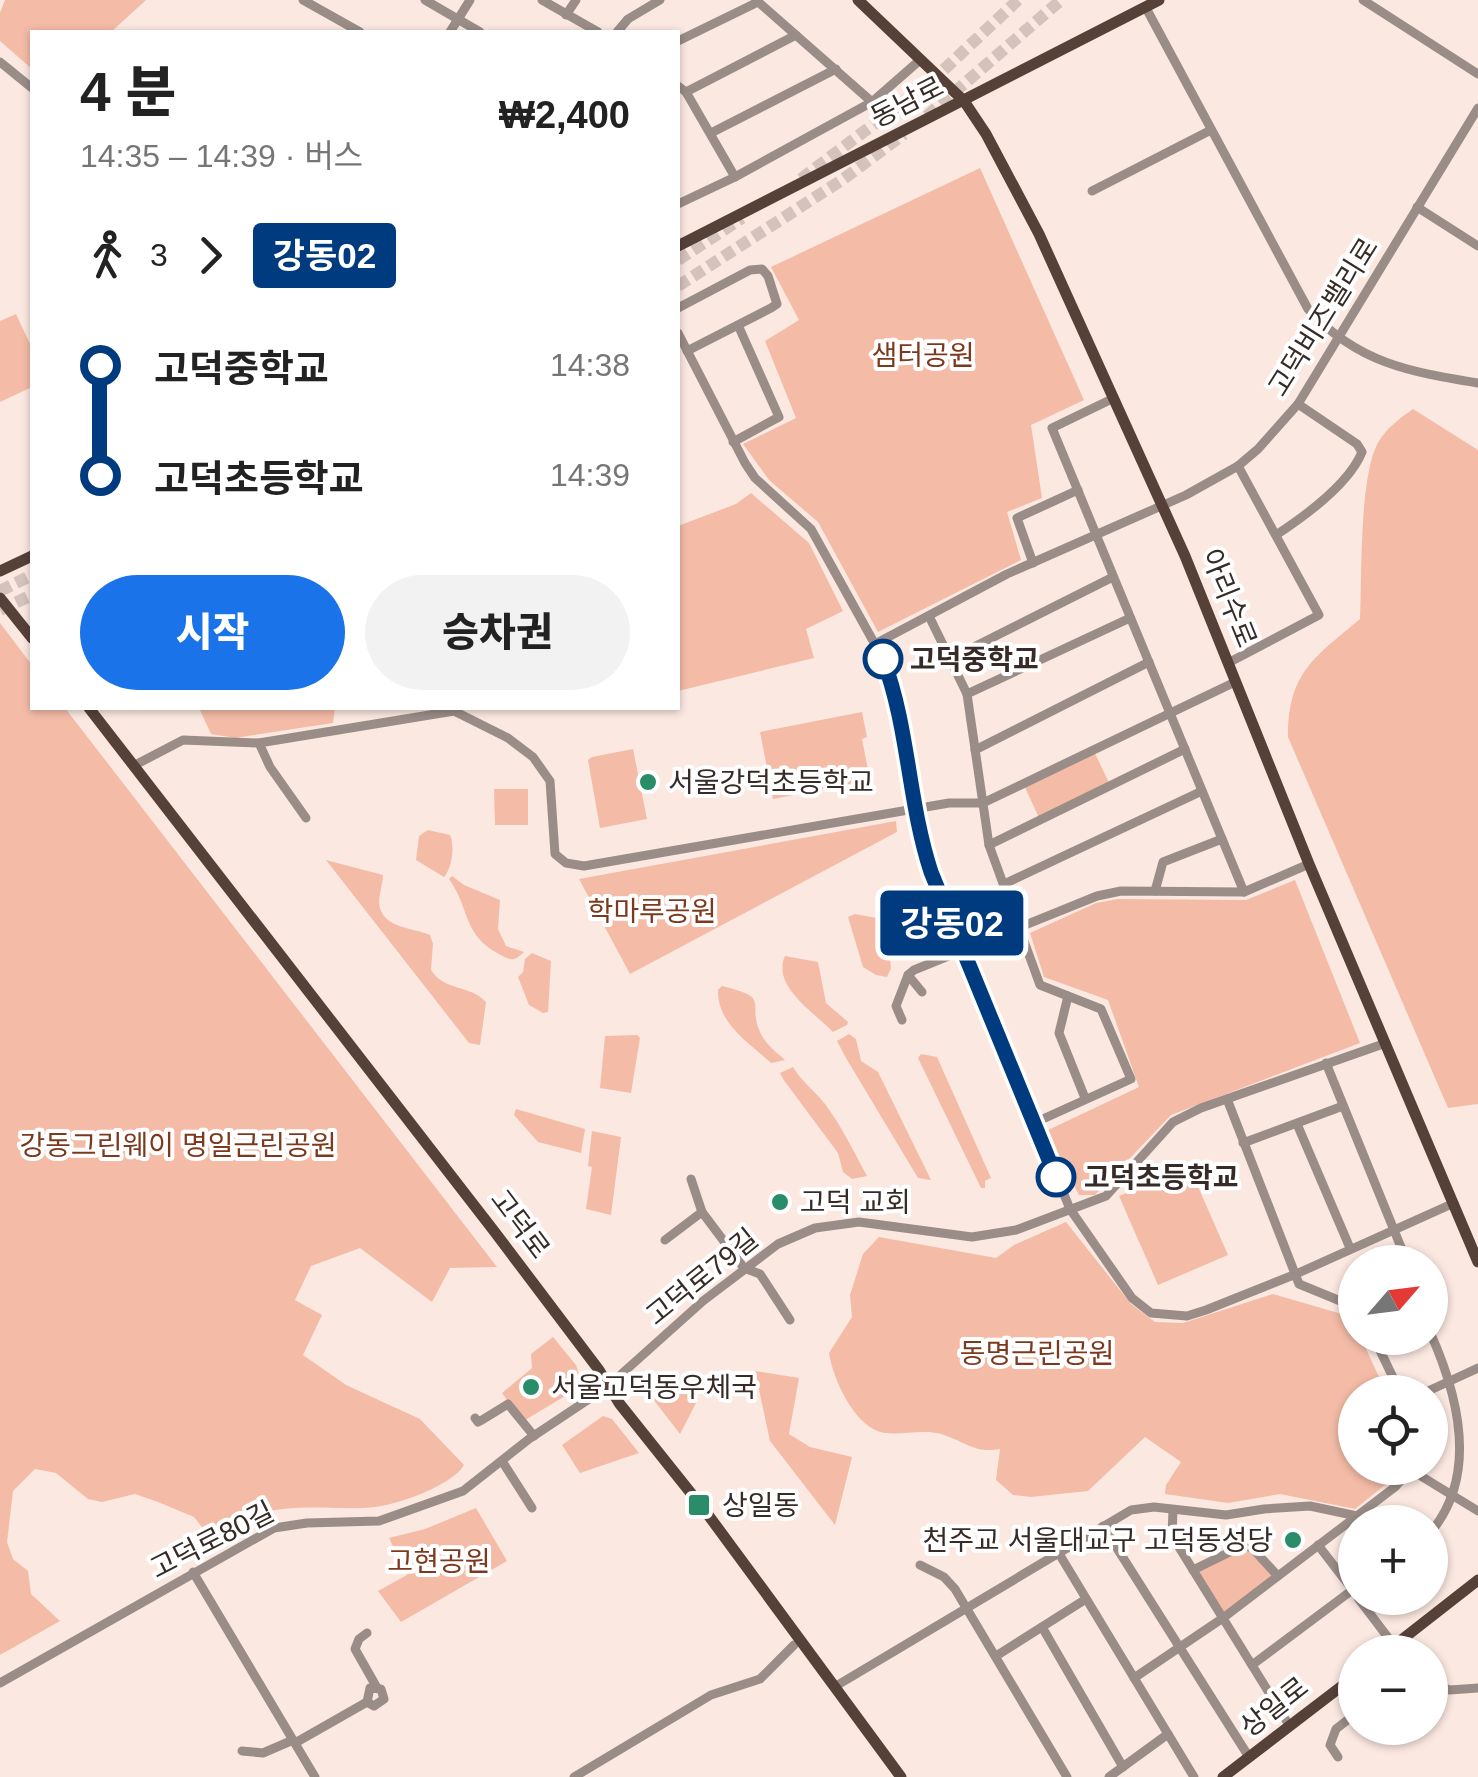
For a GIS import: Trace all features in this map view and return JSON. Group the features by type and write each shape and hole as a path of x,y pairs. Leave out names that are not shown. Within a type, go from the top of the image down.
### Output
{"main road":[{"name":"아리수로","path":"858,0 964,101 1039,234 1163,505 1478,1262"},
{"name":"동남로","path":"680,245 1159,0"},
{"path":"0,571 30,557"},
{"path":"0,598 30,636"},
{"name":"고덕로","path":"91,710 494,1231 901,1777"},
{"path":"1411,1635 1478,1580"},
{"name":"상일로","path":"1223,1777 1338,1689"}],"street":[{"path":"304,0 356,30"},
{"path":"425,0 476,30"},
{"path":"451,30 470,0"},
{"path":"542,0 594,30"},
{"path":"566,15 576,0"},
{"path":"620,30 628,20 660,0"},
{"path":"1363,0 1478,74"},
{"path":"680,40 757,1 872,102"},
{"path":"1146,8 1298,294 1318,320 1379,362 1478,383"},
{"path":"735,176 682,89 796,36"},
{"path":"680,201 872,102 920,60"},
{"path":"0,62 30,86"},
{"path":"711,134 836,69"},
{"name":"고덕비즈밸리로","path":"875,644 1033,563 1163,505 1238,466 1298,404 1478,108"},
{"path":"1092,191 1211,130"},
{"path":"1417,206 1478,246"},
{"path":"680,307 750,270 762,269 777,304 686,351"},
{"path":"733,442 779,417 738,325"},
{"path":"680,338 733,442 756,478 811,529 875,644 896,696 915,809 931,872 1070,1209 1132,1298 1151,1313 1187,1316 1338,1254"},
{"path":"1114,398 1052,428 1244,892"},
{"path":"1276,535 1331,492 1362,452 1357,444 1298,404"},
{"path":"1228,663 1319,615 1238,466"},
{"path":"1033,563 1018,518 1078,490"},
{"path":"950,659 1114,577"},
{"path":"929,616 967,694 989,844 1040,986 1101,1009 1131,1080 1034,1124"},
{"path":"967,694 1130,618"},
{"path":"974,750 1149,662"},
{"path":"136,765 183,740 259,743 454,711 508,738 533,757 550,781 556,854 566,863 584,866 949,803 983,804 1235,682"},
{"path":"259,743 270,767 306,818"},
{"path":"989,844 1185,749"},
{"path":"1004,884 1202,791"},
{"path":"1155,891 1163,862 1222,839"},
{"path":"902,1020 896,1006 908,975 1097,896 1120,891 1244,892 1310,864"},
{"path":"908,975 922,992"},
{"path":"1068,996 1059,1033 1085,1098"},
{"name":"고덕로79길","path":"607,1387 744,1268 778,1244 815,1228 859,1222 940,1235 986,1236 1016,1230 1106,1196 1174,1122 1226,1099 1386,1043"},
{"path":"1326,1064 1400,1245"},
{"path":"1226,1099 1299,1284 1338,1300"},
{"path":"1243,1143 1342,1106"},
{"path":"1296,1124 1349,1245"},
{"path":"691,1179 702,1212 744,1268 760,1274 790,1320"},
{"path":"1357,1245 1454,1204"},
{"path":"665,1240 702,1212"},
{"path":"1441,1355 1471,1439"},
{"path":"1448,1382 1478,1368"},
{"name":"고덕로80길","path":"0,1684 274,1528 380,1521 463,1491 534,1436 607,1387"},
{"path":"475,1418 478,1422 508,1404 534,1436"},
{"path":"502,1461 532,1508"},
{"path":"1448,1516 1461,1500 1470,1475"},
{"path":"1372,1505 1397,1485"},
{"path":"1438,1485 1478,1511"},
{"path":"836,1686 1131,1510 1154,1507 1226,1515 1310,1506 1338,1512"},
{"path":"1174,1510 1172,1536 1289,1726"},
{"path":"1103,1526 1248,1757"},
{"path":"1134,1678 1223,1618 1338,1530"},
{"path":"1193,1570 1244,1545 1252,1548 1278,1576"},
{"path":"1318,1545 1338,1570"},
{"path":"1058,1552 1194,1777"},
{"path":"920,1566 944,1577 967,1607 1067,1777"},
{"path":"193,1572 315,1777"},
{"path":"996,1656 1086,1599"},
{"path":"1252,1664 1338,1604"},
{"path":"1042,1627 1123,1767"},
{"path":"242,1751 263,1753 367,1702 374,1706 384,1699 384,1693 354,1649 358,1639 368,1633"},
{"path":"574,1777 711,1695 760,1679 794,1645"},
{"path":"1448,1689 1478,1688"},
{"path":"1338,1730 1330,1745 1338,1757"},
{"path":"1109,1777 1168,1734"}],"green space":[{"path":"5,0 146,0 113,30 30,30 30,67 0,41 0,13"},
{"name":"샘터공원","path":"980,168 1084,400 1031,425 1042,498 1007,512 1021,560 878,632 818,522 769,480 743,444 796,418 765,341 799,320 771,267"},
{"path":"16,314 30,344 30,388 0,402 0,321"},
{"path":"1413,409 1478,450 1478,1104 1448,1108 1288,737 1289,715 1299,681 1317,656 1360,619 1365,501 1373,456 1386,431"},
{"path":"751,493 809,543 843,611 806,629 814,658 680,691 680,525 736,504"},
{"name":"강동그린웨이 명일근린공원","path":"0,623 30,662 30,710 67,710 497,1267 450,1268 432,1302 360,1248 311,1266 295,1300 322,1315 303,1355 346,1385 420,1419 464,1465 449,1480 375,1507 266,1512 210,1537 194,1517 158,1502 135,1494 102,1502 88,1499 56,1473 35,1469 13,1491 7,1542 13,1559 28,1571 31,1594 60,1621 0,1655"},
{"path":"200,710 335,710 333,723 235,738 211,734"},
{"path":"862,712 867,737 862,739 870,780 773,799 760,732"},
{"path":"633,749 647,819 600,828 588,760"},
{"path":"1093,749 1110,785 1040,820 1023,783"},
{"path":"494,789 528,789 528,825 495,825"},
{"name":"학마루공원","path":"896,821 897,832 630,974 579,879"},
{"path":"428,830 450,835 452,857 444,877 416,860 419,836"},
{"path":"326,860 383,875 379,900 383,915 394,923 430,935 431,970 443,982 472,992 486,1002 480,1045 469,1043"},
{"path":"452,876 500,900 498,929 506,946 524,952 511,959 478,937 449,879"},
{"path":"1295,880 1360,1043 1171,1115 1095,1195 1079,1195 1046,1131 1139,1087 1108,1000 1044,977 1030,933 1096,903 1118,899 1246,900"},
{"path":"855,914 886,923 891,968 887,977 863,967 848,917"},
{"path":"532,953 551,961 548,1012 529,1005 518,977 525,959"},
{"path":"785,956 818,962 826,1003 847,1025 833,1032 797,998 784,978"},
{"path":"722,986 753,999 762,1036 785,1060 771,1063 728,1022 719,1002 718,990"},
{"path":"849,1034 856,1039 861,1061 878,1072 931,1180 918,1178 846,1058 837,1041"},
{"path":"605,1036 640,1038 631,1093 600,1088"},
{"path":"921,1054 937,1057 991,1178 985,1181 985,1188 981,1188 918,1058"},
{"path":"793,1067 831,1112 867,1176 852,1179 843,1172 838,1153 780,1073"},
{"path":"516,1109 585,1129 581,1153 538,1142 514,1115"},
{"path":"592,1131 621,1137 611,1215 586,1209"},
{"path":"1189,1166 1228,1255 1158,1285 1119,1196"},
{"name":"동명근린공원","path":"1066,1222 1131,1304 1155,1322 1183,1323 1273,1294 1338,1313 1338,1355 1369,1355 1378,1375 1338,1375 1338,1485 1385,1485 1360,1505 1338,1506 1280,1494 1228,1503 1165,1494 1166,1485 1181,1462 1145,1437 1088,1491 1013,1495 996,1480 1000,1449 976,1448 934,1433 885,1433 864,1422 847,1401 829,1353 852,1317 850,1295 863,1254 879,1237 996,1258 1014,1245"},
{"path":"553,1337 576,1365 580,1378 570,1393 522,1422 502,1393 532,1368 531,1354"},
{"path":"755,1371 799,1378 789,1434 810,1447 852,1457 835,1525 770,1441"},
{"path":"653,1385 697,1386 696,1403 680,1434 653,1399"},
{"path":"603,1416 612,1419 639,1453 580,1473 562,1445"},
{"name":"고현공원","path":"476,1508 507,1561 401,1622 378,1591 407,1575 389,1538 425,1529"},
{"path":"1244,1546 1277,1576 1223,1616 1195,1570"}],"tunnel":[{"path":"801,179 935,78 1018,0"},
{"path":"927,116 1061,0"},
{"path":"680,285 842,180 904,134"},
{"path":"680,259 742,218"},
{"path":"0,591 30,576"},
{"path":"0,610 30,596"}],"bus line":[{"name":"강동02","path":"883,659 906,738 921,843 1056,1177"}],"place":[{"name":"고덕중학교","path":"883,659"},
{"name":"서울강덕초등학교","path":"648,782"},
{"name":"고덕초등학교","path":"1056,1177"},
{"name":"고덕 교회","path":"780,1202"},
{"name":"서울고덕동우체국","path":"531,1387"},
{"name":"상일동","path":"699,1505"},
{"name":"천주교 서울대교구 고덕동성당","path":"1293,1540"}]}
